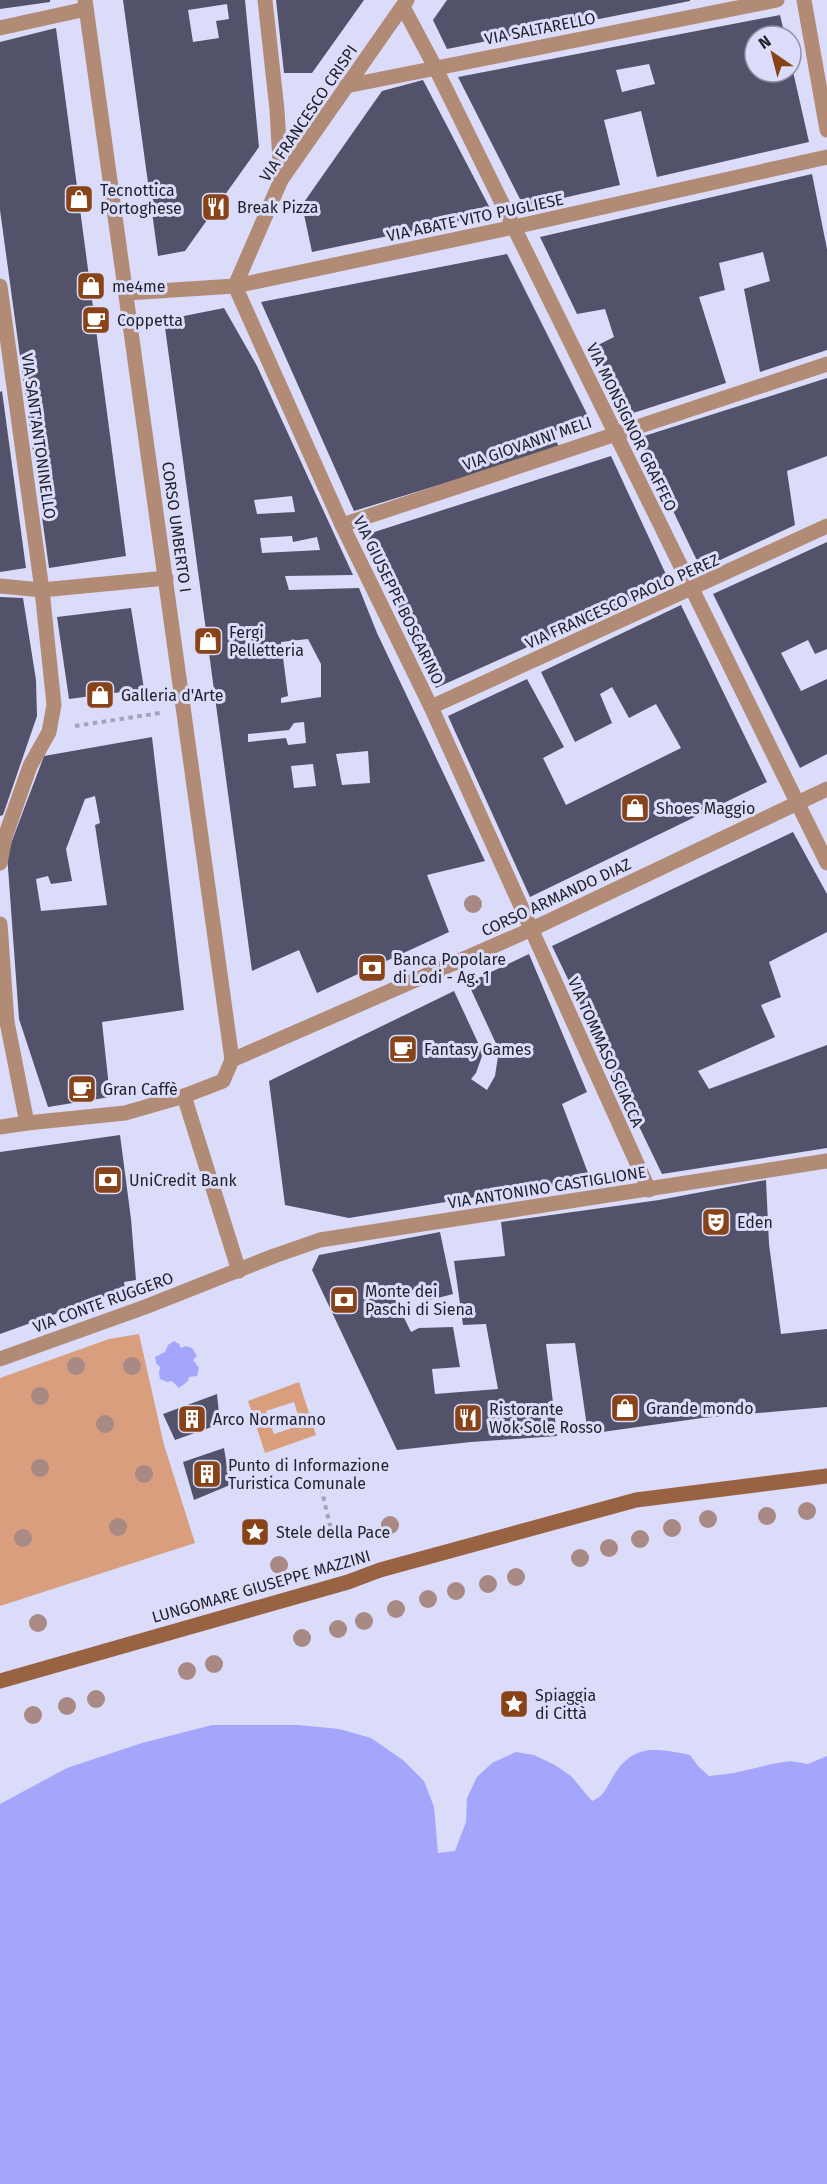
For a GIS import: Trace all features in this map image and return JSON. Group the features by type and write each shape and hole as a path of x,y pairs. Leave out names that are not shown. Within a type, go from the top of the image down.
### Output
{"main road":[{"name":"LUNGOMARE GIUSEPPE MAZZINI","path":"0,1681 348,1582 380,1570 636,1500 827,1476"}],"street":[{"path":"265,0 277,110 281,180"},
{"name":"VIA SALTARELLO","path":"346,86 777,0"},
{"path":"804,0 827,130"},
{"name":"VIA FRANCESCO CRISPI","path":"235,286 281,180 405,3"},
{"name":"VIA MONSIGNOR GRAFFEO","path":"405,3 827,863"},
{"path":"0,28 85,4"},
{"name":"CORSO UMBERTO I","path":"85,4 232,1060"},
{"name":"VIA ABATE VITO PUGLIESE","path":"127,293 235,286 827,157"},
{"name":"VIA SANT'ANTONINELLO","path":"0,286 42,590 54,705 49,732"},
{"name":"VIA GIUSEPPE BOSCARINO","path":"235,286 342,525 431,708 530,930"},
{"name":"VIA GIOVANNI MELI","path":"342,525 827,364"},
{"name":"VIA FRANCESCO PAOLO PEREZ","path":"431,708 827,526"},
{"path":"0,586 42,590 166,578"},
{"path":"0,863 5,837 30,766 49,732"},
{"name":"CORSO ARMANDO DIAZ","path":"232,1060 530,930 827,789"},
{"path":"0,924 7,1022 27,1123"},
{"name":"VIA TOMMASO SCIACCA","path":"530,930 649,1190"},
{"path":"0,1127 125,1113 184,1096 223,1081 232,1060"},
{"path":"184,1096 239,1271"},
{"name":"VIA ANTONINO CASTIGLIONE","path":"239,1271 320,1240 827,1161"},
{"name":"VIA CONTE RUGGERO","path":"0,1359 239,1271"}],"path":[{"path":"49,732 184,710"},
{"path":"318,1479 332,1534"}],"shaded area":[{"path":"139,1334 164,1445 195,1543 0,1606 0,1378 109,1339"},
{"path":"174,1341 181,1348 186,1346 192,1348 197,1356 193,1360 199,1368 197,1376 189,1377 188,1381 179,1388 172,1381 167,1382 160,1379 160,1367 155,1357 165,1352 168,1345"},
{"path":"299,1382 316,1435 265,1453 248,1401","holes":["294,1402 301,1425 274,1434 266,1411"]},
{"path":"212,1725 298,1725 339,1729 371,1738 403,1760 424,1781 434,1807 438,1853 455,1851 466,1822 467,1798 477,1777 492,1763 516,1752 534,1755 555,1765 571,1776 592,1801 603,1793 626,1761 643,1751 664,1750 690,1755 709,1776 790,1761 808,1764 827,1756 827,2184 0,2184 0,1804 67,1768 142,1743"}],"building":[{"path":"0,0 50,0 50,2 0,9"},
{"path":"123,0 245,0 259,147 185,251 158,256","holes":["227,4 229,19 216,21 219,38 193,42 188,10"]},
{"path":"276,0 364,0 312,73 284,73"},
{"path":"447,0 690,1 447,49 433,20"},
{"path":"780,15 782,24 743,24 743,84 796,84 809,142 657,177 641,111 604,120 620,185 524,207 458,77","holes":["649,64 655,84 622,92 616,70"]},
{"path":"56,28 126,556 49,568 0,210 0,42"},
{"path":"423,80 493,214 312,252 302,205 382,91"},
{"path":"812,174 827,249 827,350 760,372 744,289 770,281 763,252 719,263 725,290 699,297 726,383 627,415 594,347 614,337 605,309 577,314 540,237"},
{"path":"507,254 588,416 551,433 560,448 354,511 261,302"},
{"path":"224,308 257,366 353,575 285,576 289,590 359,588 377,633 485,861 427,875 449,932 317,993 299,950 252,971 164,320","holes":["292,496 295,512 257,514 254,500","292,536 293,542 317,537 320,550 262,553 260,538","308,639 321,664 321,697 281,703 281,698 288,696 281,642","304,722 306,743 288,745 286,738 248,742 248,734 289,730 294,723","368,751 370,783 342,785 336,754","313,764 316,786 294,788 291,766"]},
{"path":"827,378 827,456 787,471 795,525 701,569 638,438"},
{"path":"2,391 26,568 0,572 0,392"},
{"path":"611,456 670,583 436,688 365,535"},
{"path":"827,542 827,649 815,654 808,640 781,653 801,691 827,679 827,754 800,768 713,594"},
{"path":"0,597 23,598 36,680 37,716 3,815 0,816"},
{"path":"681,605 767,782 530,897 448,716 527,679 564,747 543,758 566,805 681,748 656,704 629,718 612,687 600,694 612,723 575,742 541,672"},
{"path":"131,608 144,689 69,699 57,617"},
{"path":"152,737 184,1010 102,1022 110,1097 48,1107 19,1019 7,854 44,756","holes":["95,796 100,823 95,825 107,905 41,911 36,879 48,876 51,884 72,881 66,849 85,799"]},
{"path":"793,832 827,894 827,932 769,962 781,997 761,1005 775,1037 698,1071 709,1089 827,1045 827,1148 662,1174 552,946"},
{"path":"529,954 587,1092 562,1104 591,1181 349,1218 285,1205 269,1081 454,991 482,1056 476,1073 471,1079 487,1090 495,1076 499,1050 468,983"},
{"path":"120,1135 136,1280 124,1282 125,1289 0,1334 0,1152"},
{"path":"766,1180 769,1244 781,1334 827,1329 827,1407 702,1418 588,1434 575,1343 546,1344 557,1436 397,1450 312,1270 319,1255 440,1232 453,1294 426,1301 422,1289 392,1293 411,1332 419,1328 453,1327 460,1367 432,1369 435,1394 498,1389 486,1324 463,1325 454,1261 505,1256 501,1222 659,1200"},
{"name":"Arco Normanno","path":"217,1394 220,1424 175,1440 163,1414"},
{"name":"Punto di Informazione Turistica Comunale","path":"224,1448 230,1485 194,1500 183,1462"}],"place":[{"name":"Tecnottica Portoghese","path":"79,199"},
{"name":"Break Pizza","path":"216,207"},
{"name":"me4me","path":"91,286"},
{"name":"Coppetta","path":"96,320"},
{"name":"Fergi Pelletteria","path":"208,641"},
{"name":"Galleria d'Arte","path":"100,695"},
{"name":"Shoes Maggio","path":"635,808"},
{"name":"Banca Popolare di Lodi - Ag. 1","path":"372,968"},
{"name":"Fantasy Games","path":"403,1049"},
{"name":"Gran Caffè","path":"82,1089"},
{"name":"UniCredit Bank","path":"108,1180"},
{"name":"Eden","path":"716,1222"},
{"name":"Monte dei Paschi di Siena","path":"344,1300"},
{"name":"Grande mondo","path":"625,1408"},
{"name":"Ristorante Wok Sole Rosso","path":"468,1418"},
{"name":"Arco Normanno","path":"192,1419"},
{"name":"Punto di Informazione Turistica Comunale","path":"207,1474"},
{"name":"Stele della Pace","path":"255,1532"},
{"name":"Spiaggia di Città","path":"514,1704"}]}
